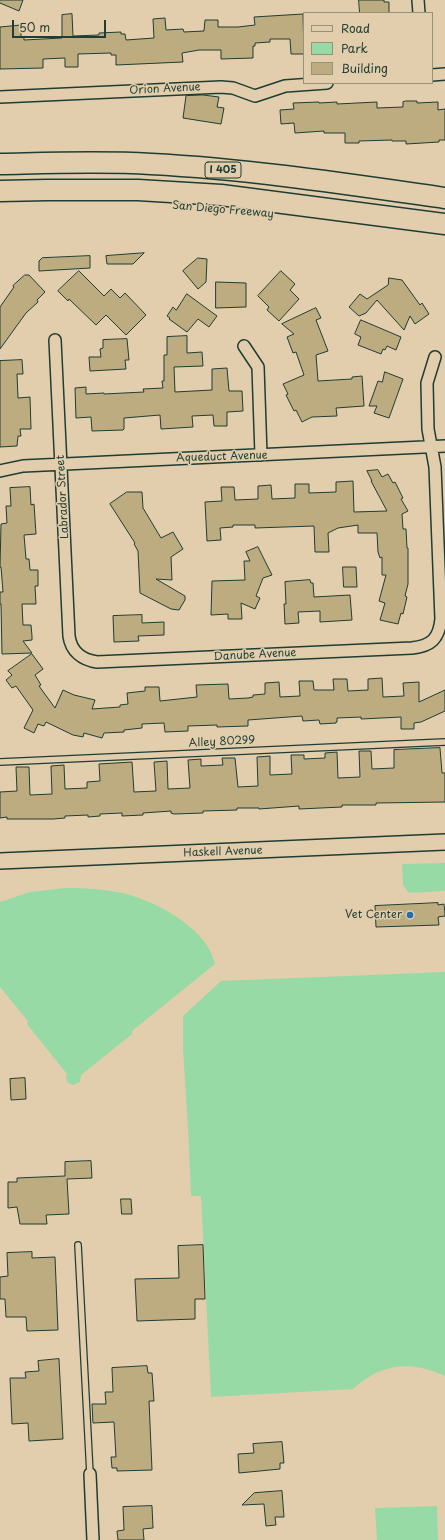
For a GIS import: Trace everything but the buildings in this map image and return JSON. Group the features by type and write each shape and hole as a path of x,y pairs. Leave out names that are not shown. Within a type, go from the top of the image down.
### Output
{"highway":[{"name":"I 405","path":"0,164 103,163 157,165 257,173 445,198"},
{"path":"0,182 156,182 234,189 445,216"},
{"path":"0,192 47,190 138,190 221,195 445,224"},
{"name":"San Diego Freeway","path":"0,205 87,202 217,208 445,237"}],"main road":[{"name":"Haskell Avenue","path":"0,861 445,842"}],"street":[{"path":"418,0 419,12"},
{"path":"433,75 445,74"},
{"name":"Orion Avenue","path":"0,97 221,87 232,88 255,96 285,86 313,84"},
{"name":"Labrador Street","path":"55,340 69,636 71,644 76,652"},
{"path":"244,346 258,367 261,455"},
{"path":"431,447 428,429 427,383 435,357"},
{"name":"Aqueduct Avenue","path":"0,471 23,466 445,446"},
{"name":"Danube Avenue","path":"76,652 84,659 97,662 412,648 423,646 435,639 441,620 435,468 431,447"},
{"path":"90,1474 93,1540"}],"lane":[{"name":"Alley 80299","path":"0,762 445,742"},
{"path":"78,1245 90,1474"}],"green space":[{"path":"445,863 445,891 409,893 403,885 402,864"},
{"path":"65,888 114,891 142,899 169,912 182,920 203,940 211,952 215,964 132,1031 132,1034 81,1075 80,1082 73,1085 67,1082 67,1074 27,1024 28,1021 0,987 0,902 30,892"},
{"path":"445,972 445,1376 432,1371 408,1366 385,1369 364,1380 353,1389 211,1397 201,1196 191,1196 183,1049 183,1016 221,981"},
{"path":"437,1506 438,1540 377,1540 375,1508"}],"place":[{"name":"Vet Center","path":"410,915"}]}
